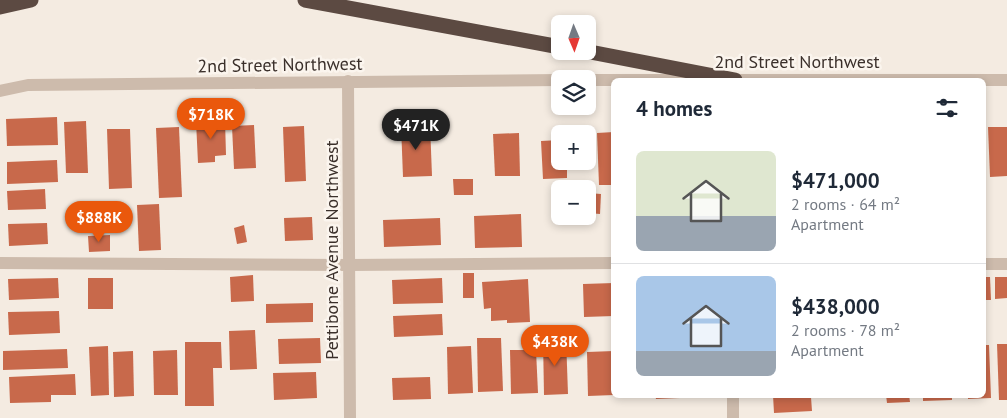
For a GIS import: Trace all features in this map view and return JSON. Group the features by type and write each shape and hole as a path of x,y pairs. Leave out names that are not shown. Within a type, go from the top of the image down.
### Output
{"highway":[{"path":"0,7 31,0"},
{"path":"305,0 551,45"},
{"path":"596,53 725,78"}],"street":[{"name":"2nd Street Northwest","path":"0,91 28,85 551,80"},
{"name":"2nd Street Northwest","path":"596,80 611,80"},
{"name":"2nd Street Northwest","path":"986,80 1007,80"},
{"name":"Pettibone Avenue Northwest","path":"348,82 350,418"},
{"path":"0,263 350,265 611,263"},
{"path":"986,264 1007,264"},
{"path":"733,398 733,418"}],"building":[{"path":"57,117 58,145 7,146 6,119"},
{"path":"225,120 226,155 215,156 215,162 198,163 196,121"},
{"path":"86,121 88,173 66,173 64,122"},
{"path":"430,124 432,176 403,177 401,125"},
{"path":"254,125 256,168 234,169 232,126"},
{"path":"304,126 306,181 285,182 283,127"},
{"path":"179,127 182,197 159,198 156,128"},
{"path":"988,127 1007,127 1007,176 990,177"},
{"path":"107,129 130,129 132,188 109,189"},
{"path":"611,132 611,185 599,185 597,133"},
{"path":"519,133 520,176 495,176 493,134"},
{"path":"551,140 551,170 567,170 567,178 543,179 541,141"},
{"path":"57,160 58,182 7,184 7,162"},
{"path":"453,179 473,179 473,195 454,195"},
{"path":"45,189 46,209 8,210 7,191"},
{"path":"596,194 601,194 600,214 596,214"},
{"path":"159,204 161,250 139,251 137,205"},
{"path":"521,214 522,247 475,248 474,216"},
{"path":"312,217 313,240 285,241 284,218"},
{"path":"440,218 441,245 384,247 383,220"},
{"path":"47,223 48,244 9,246 8,224"},
{"path":"244,225 247,242 237,244 234,228"},
{"path":"110,235 110,251 89,252 88,236"},
{"path":"463,273 474,273 474,298 463,298"},
{"path":"253,275 254,301 231,302 230,277"},
{"path":"986,277 990,277 991,300 986,300"},
{"path":"995,277 1007,277 1007,298 995,299"},
{"path":"58,278 59,298 9,300 8,279"},
{"path":"88,278 113,278 113,309 88,309"},
{"path":"442,278 443,303 393,304 392,280"},
{"path":"528,279 530,322 507,323 507,320 491,321 491,308 484,309 482,282"},
{"path":"611,283 611,316 584,317 583,284"},
{"path":"313,303 313,322 266,323 266,304"},
{"path":"59,311 60,333 9,335 8,312"},
{"path":"442,314 443,335 394,337 393,316"},
{"path":"255,330 257,369 230,370 229,331"},
{"path":"320,338 321,363 279,364 278,339"},
{"path":"477,338 501,338 503,391 478,392"},
{"path":"566,338 568,394 544,395 543,339"},
{"path":"185,342 221,342 222,368 213,368 214,406 185,406"},
{"path":"997,344 1007,344 1007,400 999,400"},
{"path":"986,345 989,345 991,398 968,399 986,398"},
{"path":"108,346 109,395 91,396 89,347"},
{"path":"471,346 473,393 448,394 447,347"},
{"path":"67,349 68,368 3,370 3,351"},
{"path":"177,350 178,395 154,395 153,351"},
{"path":"510,350 536,350 538,393 511,394"},
{"path":"133,351 134,396 114,397 113,352"},
{"path":"611,351 611,395 588,396 587,352"},
{"path":"316,372 317,398 274,400 273,373"},
{"path":"75,374 76,395 51,395 51,402 10,403 9,377"},
{"path":"430,377 431,399 393,400 392,378"},
{"path":"773,398 811,398 812,411 774,413"},
{"path":"886,398 909,398 910,402 887,403"},
{"path":"923,398 952,398 952,400 923,401"}]}
